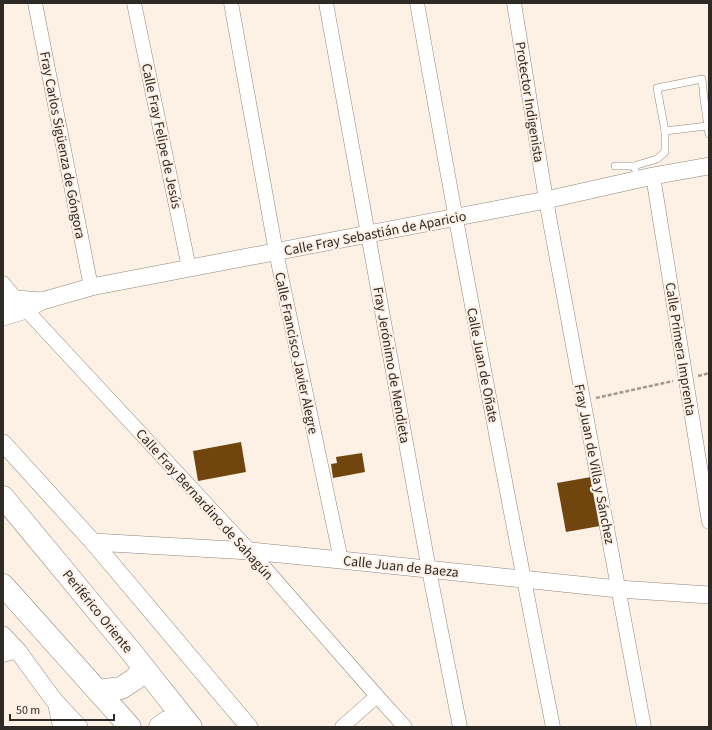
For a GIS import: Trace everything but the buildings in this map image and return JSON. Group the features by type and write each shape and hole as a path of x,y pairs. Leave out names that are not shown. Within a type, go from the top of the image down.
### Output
{"highway":[{"name":"Periférico Oriente","path":"3,497 144,668 188,724"},
{"path":"3,586 130,727"},
{"path":"98,691 121,688 135,679 144,668"},
{"path":"160,727 167,722 188,724"}],"street":[{"name":"Fray Carlos Sigüenza de Góngora","path":"35,3 91,287"},
{"name":"Calle Fray Felipe de Jesús","path":"134,3 189,268"},
{"name":"Calle Francisco Javier Alegre","path":"231,3 276,252 340,560"},
{"name":"Fray Jerónimo de Mendieta","path":"326,3 429,570 460,727"},
{"name":"Calle Juan de Oñate","path":"417,3 455,218 554,727"},
{"name":"Protector Indigenista","path":"514,3 546,200"},
{"name":"Calle Fray Sebastián de Aparicio","path":"3,317 15,303 42,301 91,287 546,200 641,174 709,166"},
{"name":"Calle Primera Imprenta","path":"641,174 686,379 709,522"},
{"name":"Fray Juan de Villa y Sánchez","path":"546,200 644,727"},
{"name":"Calle Fray Bernardino de Sahagún","path":"3,284 15,303 250,551 406,727"},
{"path":"3,443 93,542 249,727"},
{"name":"Calle Juan de Baeza","path":"93,542 250,551 618,589 709,595"},
{"path":"3,635 11,653 79,727"},
{"path":"342,727 377,696"},
{"path":"53,699 60,727"}],"lane":[{"path":"615,166 641,174 665,152 665,131 657,88 702,79 709,134"},
{"path":"665,131 707,126"}],"path":[{"path":"583,401 686,379"}]}
